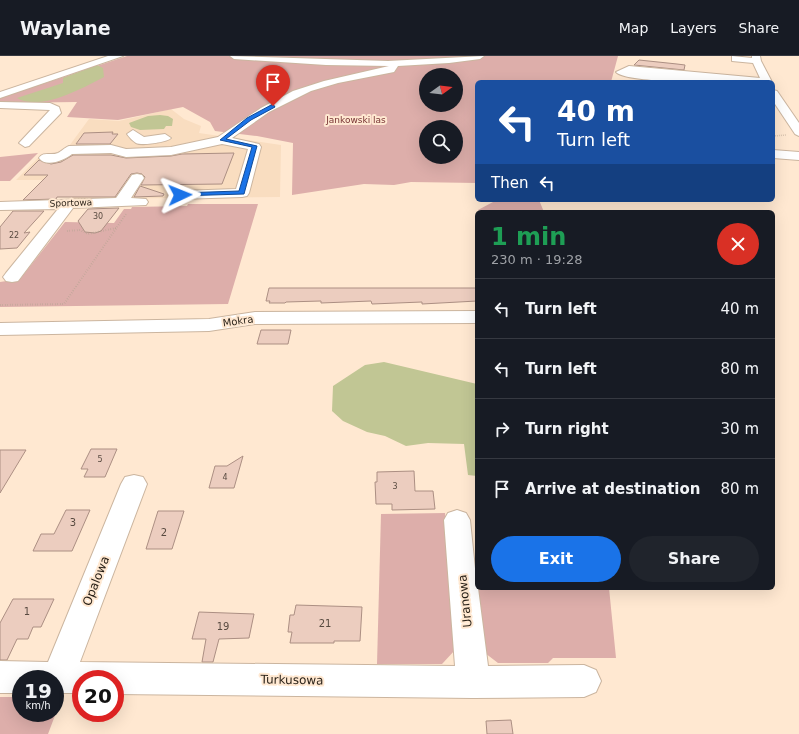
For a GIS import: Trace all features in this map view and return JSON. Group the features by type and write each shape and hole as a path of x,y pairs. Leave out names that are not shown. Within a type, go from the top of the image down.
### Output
{"street":[{"path":"0,95 119,56"},
{"path":"234,56 394,65 440,62 480,56"},
{"path":"736,56 735,59 756,59 766,80"},
{"path":"45,158 61,157 69,150 111,149 126,153 171,152 227,136 249,119 308,88 391,70 394,65"},
{"path":"690,80 626,74 621,72 628,70 744,80"},
{"path":"775,98 782,117 799,132"},
{"path":"0,104 50,106 55,109 55,113 25,143"},
{"path":"133,134 142,141 212,131 255,146 242,193 180,195"},
{"path":"775,154 799,156"},
{"path":"775,164 799,165"},
{"path":"132,202 137,178"},
{"name":"Sportowa","path":"0,206 132,202"},
{"path":"12,277 70,203"},
{"name":"Mokra","path":"0,329 209,325 255,318 475,317"},
{"name":"Opalowa","path":"61,670 134,484"},
{"name":"Uranowa","path":"457,520 473,682"},
{"name":"Turkusowa","path":"0,677 12,677"},
{"name":"Turkusowa","path":"64,677 473,682 584,681"}],"path":[{"path":"775,136 787,135"},
{"path":"0,305 64,304 132,202"},
{"path":"69,231 80,230 88,235 116,228"}],"shaded area":[{"path":"97,65 103,68 104,77 61,97 37,102 26,102 17,98 63,83 63,78"},
{"path":"171,109 184,119 201,126 199,133 281,145 280,197 71,199 81,186 64,180 16,180 42,154 64,153 89,119 119,121"},
{"path":"148,116 168,116 173,119 172,126 166,126 164,129 140,130 131,127 129,123"},
{"path":"384,362 475,384 475,476 468,475 464,444 428,443 406,446 385,436 367,432 343,421 332,411 333,386 365,365"}],"green space":[{"name":"Jankowski las","path":"127,56 618,56 612,80 475,80 475,183 411,182 394,185 364,184 292,195 293,143 257,136 215,131 210,122 183,107 118,120 67,117 77,102 0,103 0,98"},
{"path":"38,153 10,181 0,181 0,157"},
{"path":"493,202 540,202 543,210 478,210"},
{"path":"188,204 258,204 228,304 0,307 0,282 20,279 65,222 114,223 124,209 131,209 132,207 187,206"},
{"path":"445,513 455,650 442,664 377,664 381,514"},
{"path":"478,590 609,590 616,658 553,658 548,663 498,663 485,653"},
{"path":"0,697 12,697 12,722 53,722 48,734 0,734"}],"building":[{"path":"639,60 685,65 684,70 634,65"},
{"path":"113,132 112,134 118,134 110,144 76,144 84,133"},
{"path":"234,153 222,184 141,185 145,177 142,174 137,173 131,174 115,197 57,197 56,199 23,200 48,175 24,175 39,160 51,164 61,162 73,155 111,155 126,158 171,156 182,154"},
{"path":"140,186 164,194 163,196 134,197"},
{"path":"119,208 101,231 95,233 85,232 78,221 88,209"},
{"path":"13,211 44,211 24,233 30,232 17,248 0,249 0,227"},
{"path":"269,288 475,288 475,301 422,304 422,302 372,304 371,301 269,303 270,301 266,301"},
{"path":"261,330 291,330 288,344 257,344"},
{"path":"91,449 117,449 105,477 84,477 88,469 81,469"},
{"path":"0,450 26,450 0,493"},
{"path":"243,456 234,488 209,488 215,466 227,466"},
{"path":"414,471 415,491 433,491 435,509 392,510 392,504 376,504 375,482 377,482 377,472"},
{"path":"66,510 90,510 72,551 33,551 41,534 54,534"},
{"path":"158,511 184,511 172,549 146,549"},
{"path":"13,599 54,599 41,627 33,627 28,639 17,639 7,660 0,660 0,623"},
{"path":"296,605 362,607 360,641 334,641 334,643 290,643 292,632 288,632 290,615 294,615"},
{"path":"199,612 254,614 249,638 219,639 213,662 202,662 206,639 192,639"},
{"path":"511,720 513,734 487,734 486,721"}],"route":[{"path":"180,195 242,193 255,146 222,140 249,119 273,106"}]}
